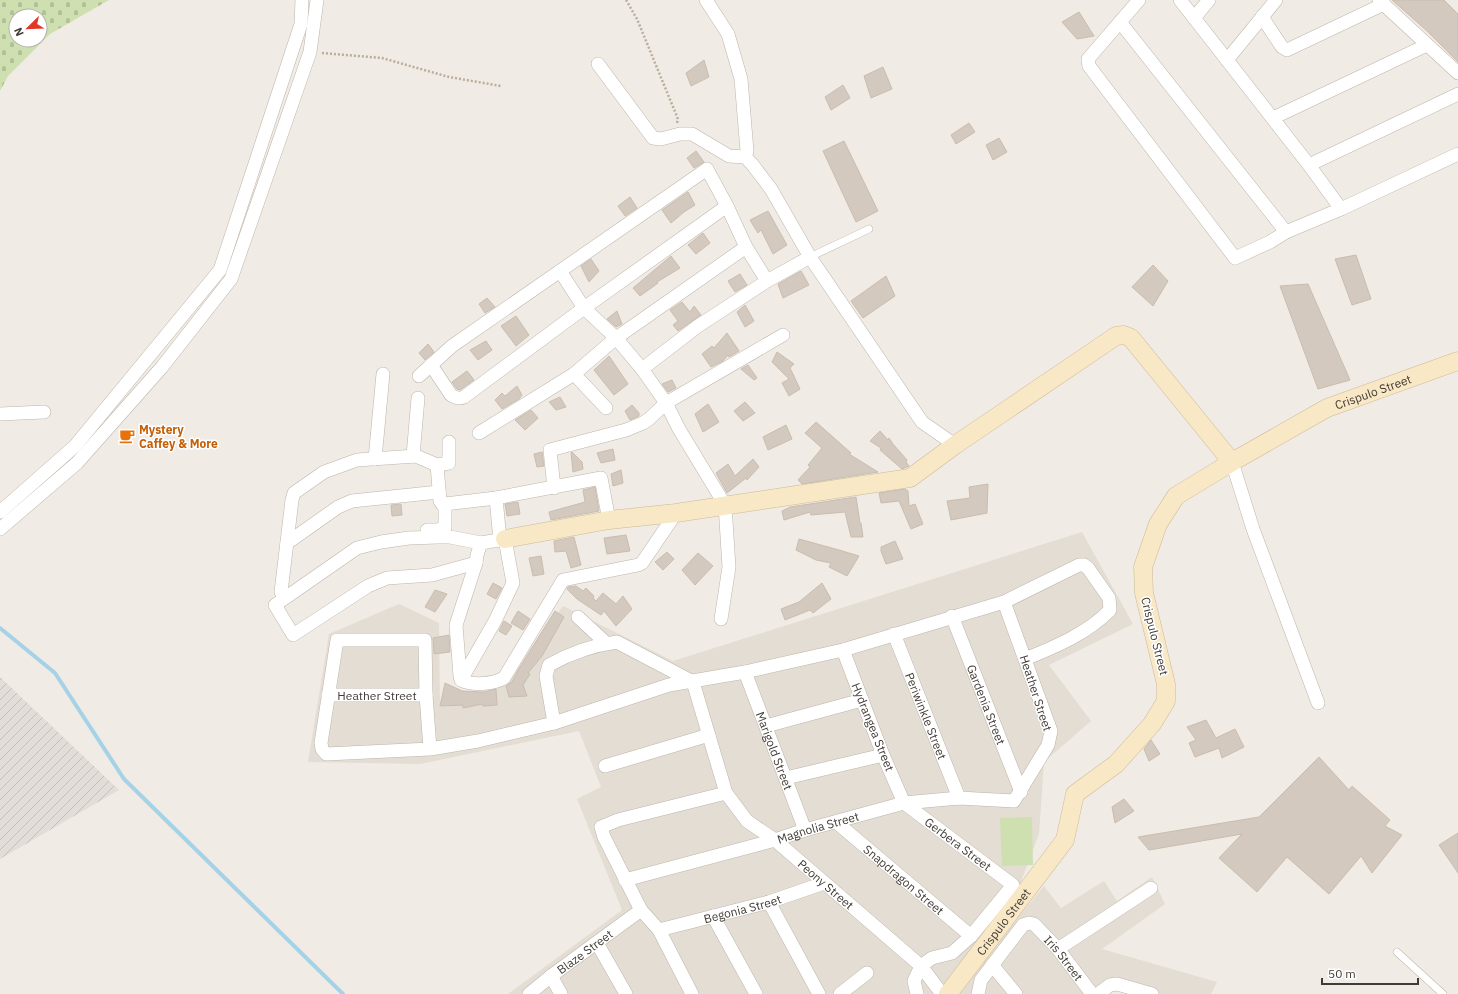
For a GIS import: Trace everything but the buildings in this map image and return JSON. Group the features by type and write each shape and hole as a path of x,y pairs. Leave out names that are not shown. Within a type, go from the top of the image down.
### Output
{"street":[{"path":"0,512 75,446 220,270 302,24 302,0"},
{"path":"0,529 77,463 162,367 230,279 310,52 317,0"},
{"path":"706,0 728,34 741,79 747,151 745,157"},
{"path":"1139,0 1088,59 1088,66 1235,258 1270,242 1286,232 1341,209 1458,154"},
{"path":"1180,0 1309,164 1341,209"},
{"path":"1194,18 1209,0"},
{"path":"1227,60 1276,0"},
{"path":"1262,17 1282,47 1287,50 1381,2 1458,73"},
{"path":"1120,22 1286,232"},
{"path":"1272,118 1427,45"},
{"path":"598,64 653,138 661,139 686,133 692,134 729,156 745,157 752,164 771,189 810,257 922,422 955,445"},
{"path":"1309,164 1458,94"},
{"path":"419,376 452,346 707,169 727,206 746,247 767,281"},
{"path":"431,365 451,395 460,399 727,206"},
{"path":"479,433 574,374 616,338 746,247"},
{"path":"642,368 698,326 767,281 810,257"},
{"path":"560,272 584,308 616,338 642,368 666,402 679,429 726,505 729,567 721,619"},
{"path":"476,563 432,575 387,578 368,586 293,635 275,606 358,548 381,542 409,538 450,537 481,543 609,520 676,513 910,478 955,445 1116,336 1124,334 1131,338 1232,462 1253,529 1318,702"},
{"path":"554,488 550,450 626,430 649,419 666,402 783,335"},
{"name":"Crispulo Street","path":"948,994 1065,840 1075,794 1116,764 1152,724 1166,701 1166,684 1144,593 1144,566 1158,524 1176,496 1327,408 1458,361"},
{"path":"375,459 383,374"},
{"path":"574,374 606,408"},
{"path":"413,456 418,398"},
{"path":"0,414 44,412"},
{"path":"445,504 446,526 438,530 420,529 355,542 282,592 294,493 324,472 357,460 416,456 437,465 449,463 449,442"},
{"path":"437,465 440,501 442,504 496,498 600,478 609,520"},
{"path":"287,543 338,507 352,501 439,492"},
{"path":"461,680 495,621 513,583 496,498"},
{"path":"461,680 468,683 498,681 504,678 563,580 638,565 642,562 676,513"},
{"path":"461,680 456,625 481,543"},
{"path":"430,749 426,695 425,640 337,640 321,743 322,749 326,754 430,749 478,741 554,723 669,685 744,672 843,650 952,616 1004,602 1079,565 1084,565 1088,568 1109,598 1110,610 1100,620 1053,648 1025,659"},
{"name":"Heather Street","path":"1004,602 1051,731 1048,745 1018,796"},
{"name":"Gardenia Street","path":"952,616 1018,796"},
{"path":"578,617 606,643"},
{"name":"Periwinkle Street","path":"894,634 959,798"},
{"path":"554,723 546,676 548,665 562,658 606,643 617,642 693,682"},
{"name":"Hydrangea Street","path":"843,650 883,755 904,803"},
{"name":"Marigold Street","path":"744,672 805,830"},
{"name":"Peony Street","path":"693,682 726,793 747,821 775,840 921,966 942,994"},
{"name":"Heather Street","path":"328,695 426,695"},
{"path":"766,726 862,700"},
{"path":"605,766 709,735"},
{"path":"786,778 883,755"},
{"path":"692,994 659,930 641,910 604,837 601,827 618,820 726,793"},
{"name":"Magnolia Street","path":"626,880 775,840 805,830 904,803 959,798 1018,796"},
{"name":"Gerbera Street","path":"904,803 1013,884 972,936"},
{"name":"Snapdragon Street","path":"836,822 972,936"},
{"name":"Begonia Street","path":"659,930 769,902 824,883"},
{"path":"1058,948 1151,888"},
{"path":"769,902 819,994"},
{"name":"Blaze Street","path":"529,994 641,910"},
{"path":"713,916 756,994"},
{"name":"Iris Street","path":"992,965 1023,925 1029,923 1034,924 1058,948 1092,994"},
{"path":"917,994 914,981 921,966 932,958 952,953 972,936"},
{"path":"597,943 626,994"},
{"path":"978,994 981,980 992,965 1016,994"},
{"path":"840,994 867,973"},
{"path":"551,976 561,994"},
{"path":"1098,994 1110,985 1117,984 1152,994"}],"lane":[{"path":"810,257 869,229"},
{"path":"1397,952 1443,994"}],"path":[{"path":"626,0 637,19 678,119 674,135"},
{"path":"310,52 382,58 449,77 502,86"}],"shaded area":[{"path":"1082,532 1133,624 1049,665 1091,721 1044,762 1039,834 1015,897 939,994 508,994 622,910 577,799 601,787 579,731 420,764 308,762 329,634 399,604 439,623 440,707 507,685 563,606 673,661"},
{"path":"0,677 119,790 0,859"},
{"path":"1152,877 1165,904 1102,949 1217,982 1211,994 1130,994 1116,990 1110,994 957,994 1044,886 1061,908 1104,881 1117,901"}],"green space":[{"path":"0,0 109,0 48,36 48,8 8,8 8,48 36,48 8,76 0,91"},
{"path":"1032,817 1033,865 1002,866 1000,818"}],"waterway":[{"path":"0,628 55,673 124,779 343,994"}],"place":[{"name":"Mystery Caffey & More","path":"127,436"}]}
